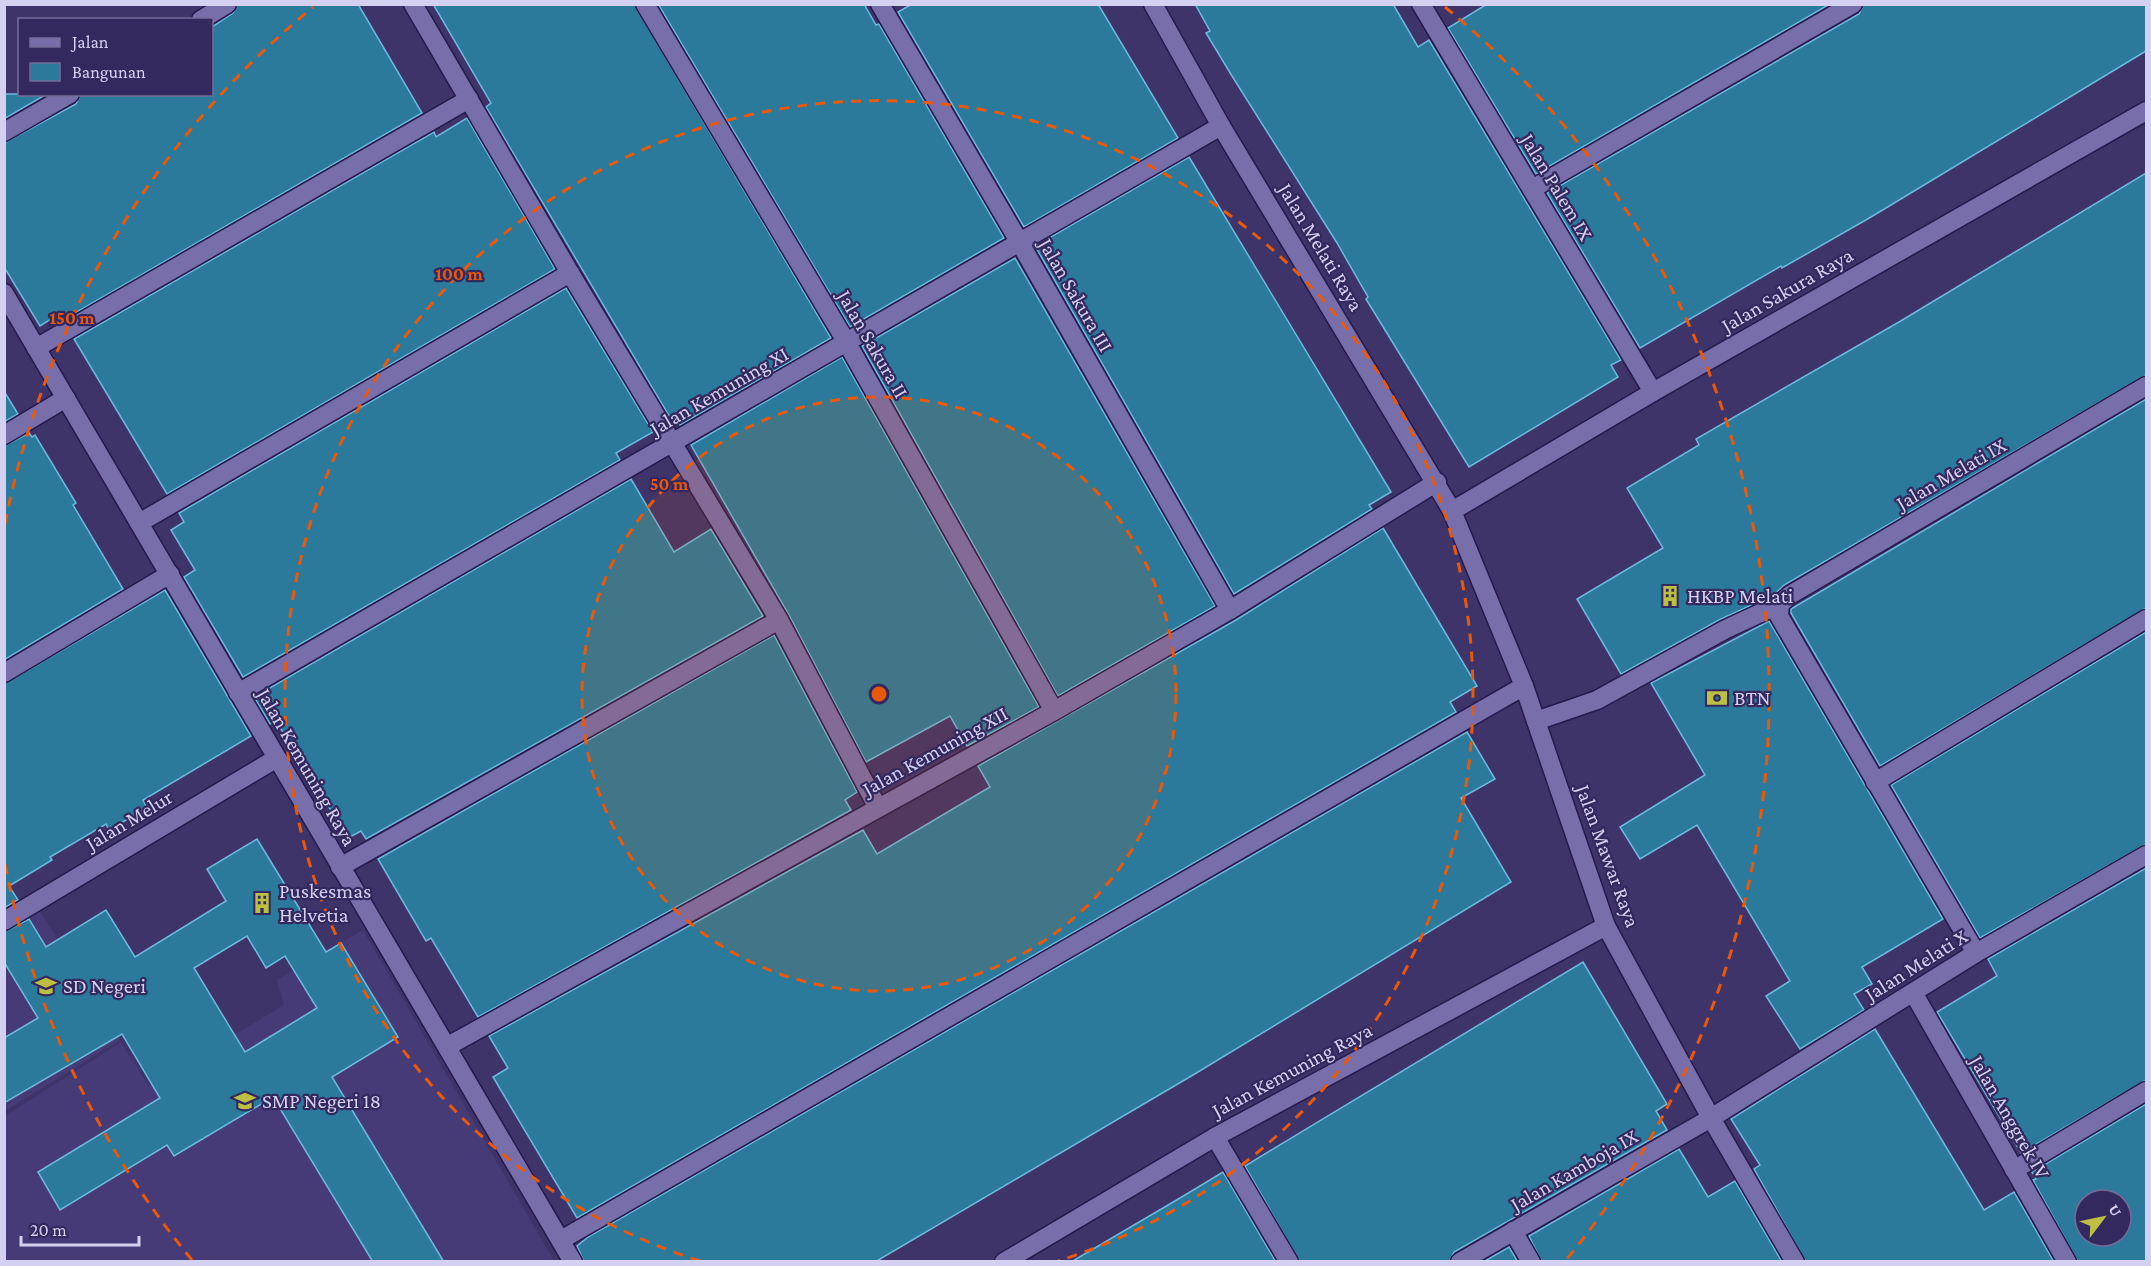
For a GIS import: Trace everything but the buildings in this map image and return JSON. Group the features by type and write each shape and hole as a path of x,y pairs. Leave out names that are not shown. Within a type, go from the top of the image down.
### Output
{"street":[{"path":"204,18 227,4"},
{"path":"413,4 570,273 779,620 878,808"},
{"name":"Jalan Sakura II","path":"645,4 848,343 1054,711"},
{"name":"Jalan Sakura III","path":"880,4 1230,610"},
{"name":"Jalan Melati Raya","path":"1153,4 1221,126 1437,482 1452,511"},
{"path":"1532,189 1853,4"},
{"name":"Jalan Palem IX","path":"1423,5 1653,392"},
{"path":"4,132 67,96"},
{"path":"36,348 469,99"},
{"name":"Jalan Sakura Raya","path":"1452,511 1653,392 2146,111"},
{"name":"Jalan Kemuning XI","path":"238,693 1221,126"},
{"path":"139,523 570,273"},
{"name":"Jalan Kemuning Raya","path":"4,293 573,1262"},
{"name":"Jalan Melati IX","path":"1536,721 1597,700 1726,628 1780,604 1790,595 2146,386"},
{"path":"4,435 66,398"},
{"name":"Jalan Kemuning XII","path":"448,1046 1054,711 1230,610 1437,482"},
{"name":"Jalan Mawar Raya","path":"1452,511 1524,686 1606,926 1711,1118 1795,1262"},
{"path":"4,673 170,574"},
{"path":"1780,604 1779,616 1976,953"},
{"path":"1875,782 2146,619"},
{"path":"340,867 779,620"},
{"path":"561,1240 1524,686"},
{"name":"Jalan Melur","path":"4,921 277,758"},
{"name":"Jalan Melati X","path":"1711,1118 1976,953 2146,855"},
{"name":"Jalan Kemuning Raya","path":"1004,1262 1215,1137 1606,926"},
{"name":"Jalan Anggrek IV","path":"1914,993 2067,1262"},
{"path":"2014,1170 2146,1091"},
{"name":"Jalan Kamboja IX","path":"1461,1262 1711,1118"},
{"path":"1215,1137 1289,1262"},
{"path":"1513,1231 1531,1262"}],"shaded area":[{"name":"SD Negeri","path":"40,911 120,1040 5,1111 5,933"},
{"name":"SMP Negeri 18","path":"363,930 554,1261 5,1262 5,1116 121,1042 149,1086 284,1005 277,980"}],"place":[{"name":"HKBP Melati","path":"1670,596"},
{"name":"BTN","path":"1717,698"},
{"name":"Puskesmas Helvetia","path":"262,903"},
{"name":"SD Negeri","path":"46,986"},
{"name":"SMP Negeri 18","path":"245,1101"}]}
